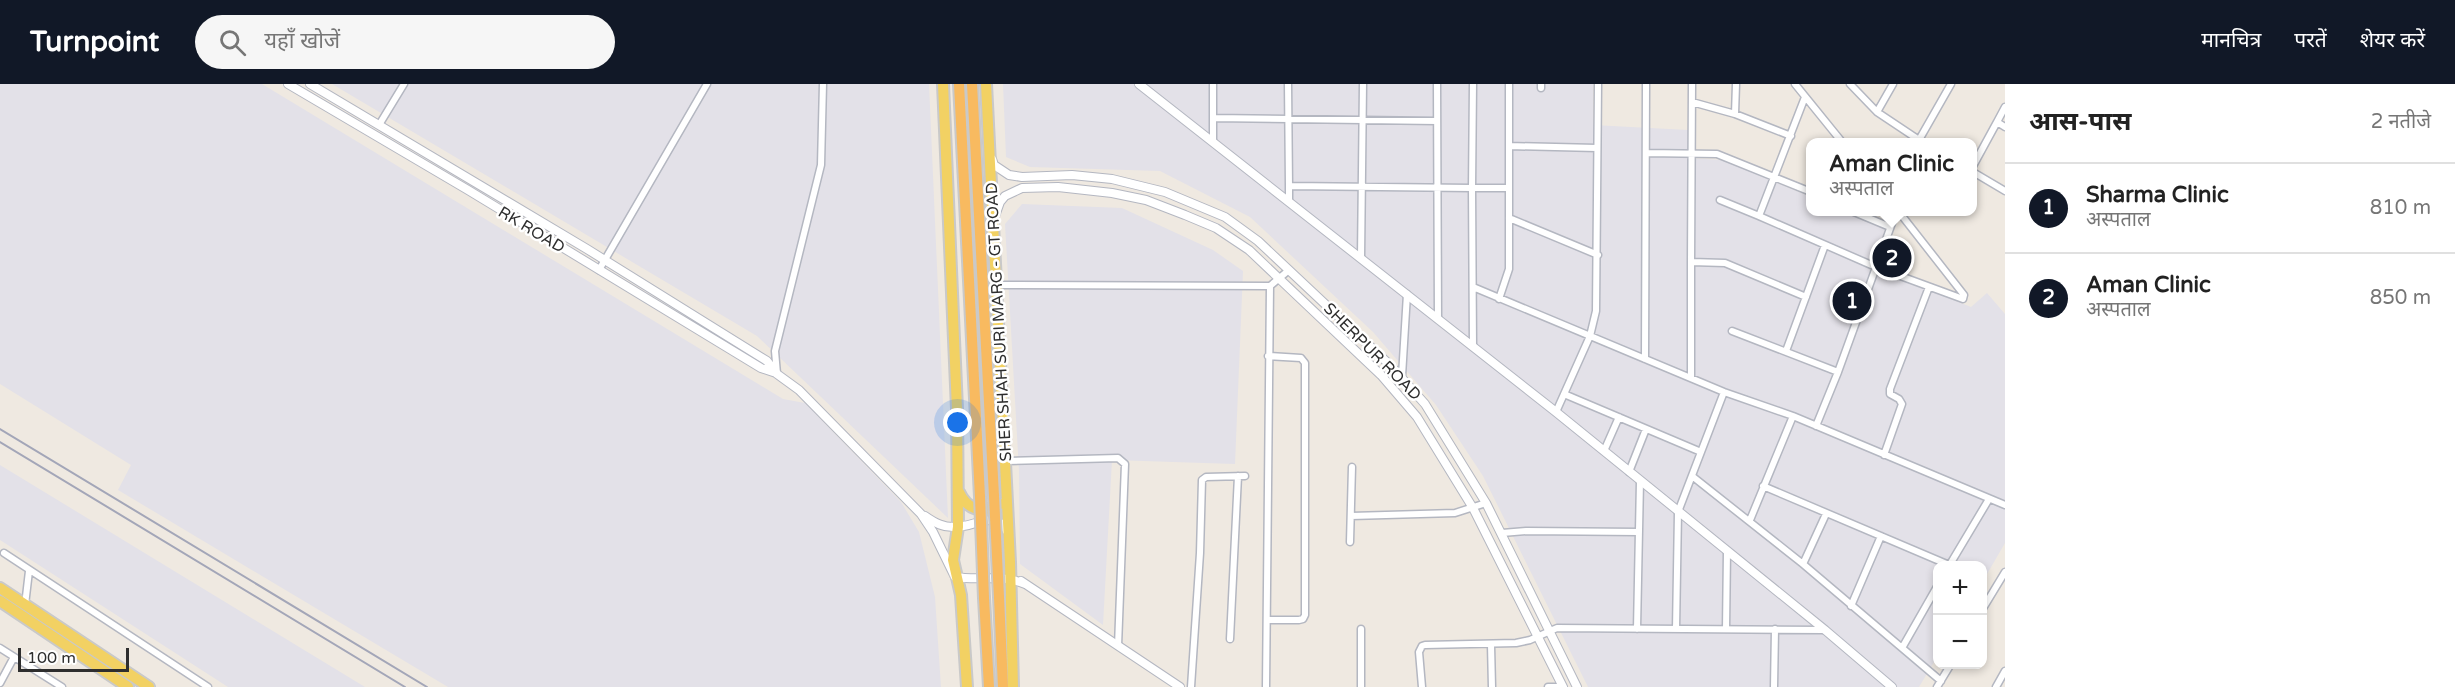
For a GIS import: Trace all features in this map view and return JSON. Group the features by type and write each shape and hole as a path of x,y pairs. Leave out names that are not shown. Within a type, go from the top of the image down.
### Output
{"highway":[{"path":"959,84 989,687"},
{"path":"972,84 1003,687"}],"main road":[{"path":"943,84 957,409 958,527 954,549 955,577 961,595 967,687"},
{"name":"SHER SHAH SURI MARG - GT ROAD","path":"986,84 1009,536 1013,687"},
{"path":"958,491 966,504 980,510 995,507 1006,497"},
{"path":"0,588 149,687"},
{"path":"0,601 128,687"}],"street":[{"name":"RK ROAD","path":"288,84 761,368 777,374 799,390 921,514"},
{"name":"RK ROAD","path":"310,84 604,260 767,361 777,374"},
{"path":"379,125 404,84"},
{"path":"598,270 707,84"},
{"path":"777,374 775,351 821,165 823,84"},
{"path":"1140,84 1556,412 1892,687"},
{"path":"1213,84 1213,141"},
{"path":"1288,84 1289,201"},
{"path":"1360,258 1363,84"},
{"path":"1437,84 1438,319"},
{"path":"1473,84 1473,347"},
{"path":"1499,299 1508,276 1509,84"},
{"path":"1556,412 1590,336 1596,311 1598,84"},
{"path":"1645,358 1646,84"},
{"path":"1690,377 1692,84"},
{"path":"1735,114 1736,84"},
{"path":"1795,84 1839,138"},
{"path":"1850,84 1877,112 1916,138"},
{"path":"1877,112 1893,84"},
{"path":"1922,138 1951,84"},
{"path":"1759,216 1805,96"},
{"path":"1692,102 1735,114 1791,136"},
{"path":"1977,159 2005,107"},
{"path":"1213,118 1437,121"},
{"path":"1997,122 2005,127"},
{"path":"1509,146 1597,148"},
{"name":"SHERPUR ROAD","path":"990,153 994,165 1009,175 1022,177 1072,175 1112,179 1138,185 1195,204 1236,224 1258,241 1402,376 1439,424 1502,533 1577,687"},
{"path":"1646,153 1717,154 1806,190"},
{"path":"1977,174 2005,191"},
{"path":"1072,175 1072,189"},
{"path":"1288,186 1509,188"},
{"name":"SHERPUR ROAD","path":"994,223 1000,202 1012,191 1030,188 1072,189 1129,195 1185,214 1234,238 1381,375 1417,417 1473,508 1563,687"},
{"path":"1720,200 1876,267 1961,299 1964,297 1901,216"},
{"path":"1864,216 1890,227"},
{"path":"1816,426 1896,216"},
{"path":"1509,218 1598,255"},
{"path":"1786,351 1825,245"},
{"path":"1690,261 1725,263 1806,297"},
{"path":"996,285 1270,286 1289,270"},
{"path":"1266,687 1270,286"},
{"path":"1473,287 1724,392 1793,416 2005,505"},
{"path":"1884,455 1902,404 1899,399 1890,394 1890,389 1929,287"},
{"path":"1402,376 1407,294"},
{"path":"1732,331 1838,372"},
{"path":"1267,620 1303,619 1305,604 1305,363 1301,358 1268,356"},
{"path":"1381,375 1391,366"},
{"path":"1677,629 1678,512 1724,392"},
{"path":"1564,394 1701,452"},
{"path":"1750,520 1793,416"},
{"path":"1604,451 1619,417"},
{"path":"1629,472 1646,429"},
{"path":"1004,461 1118,458 1125,464 1118,646"},
{"path":"1350,542 1352,467"},
{"path":"1230,639 1238,476"},
{"path":"1191,687 1200,553 1202,480 1206,477 1245,476"},
{"path":"1692,476 1803,564 1902,648 1939,684 1948,669"},
{"path":"1637,629 1640,481"},
{"path":"1763,486 1940,561"},
{"path":"1951,561 1989,499"},
{"path":"1351,516 1445,514 1486,503"},
{"path":"921,514 939,525 958,527 992,520 1003,525 1009,536"},
{"path":"921,514 933,532 955,577 1010,579 1025,584"},
{"path":"1803,564 1826,514"},
{"path":"1502,533 1526,531 1639,532"},
{"path":"1851,606 1881,536"},
{"path":"1494,550 1506,544"},
{"path":"1726,629 1727,551"},
{"path":"1,553 208,687"},
{"path":"1010,562 1015,574 1025,584 1180,687"},
{"path":"25,605 29,571"},
{"path":"1987,603 2005,572"},
{"path":"1902,648 1933,594"},
{"path":"1422,687 1419,652 1422,646 1516,643 1539,637 1557,628 1825,630"},
{"path":"1361,629 1361,687"},
{"path":"1774,629 1774,687"},
{"path":"1491,645 1492,687"},
{"path":"0,648 62,687"},
{"path":"0,683 14,657"},
{"path":"1996,687 2005,673"},
{"path":"46,687 51,680"},
{"path":"1548,687 1563,687"}],"shaded area":[{"path":"0,84 262,84 783,399 805,403 901,502 919,532 935,597 941,687 448,687 118,490 131,465 0,384"},
{"path":"332,84 929,84 948,518 757,336"},
{"path":"1003,84 1593,84 1593,125 1688,130 1688,158 1723,160 1806,195 1806,216 1854,216 1885,229 1872,267 1971,307 1987,293 2005,314 2005,543 1987,574 1987,561 1933,561 1933,664 1919,687 1588,687 1483,476 1436,405 1373,332 1250,217 1160,171 1030,167 1006,157"},
{"path":"1022,204 1122,208 1213,250 1243,271 1235,464 1112,460 1103,625 1020,564 1019,471 1005,224"},
{"path":"0,465 365,687 228,687 0,540"}],"railway":[{"path":"0,429 427,687"},
{"path":"0,442 405,687"}],"place":[{"name":"Aman Clinic","path":"1892,258"},
{"name":"Sharma Clinic","path":"1852,301"}]}
